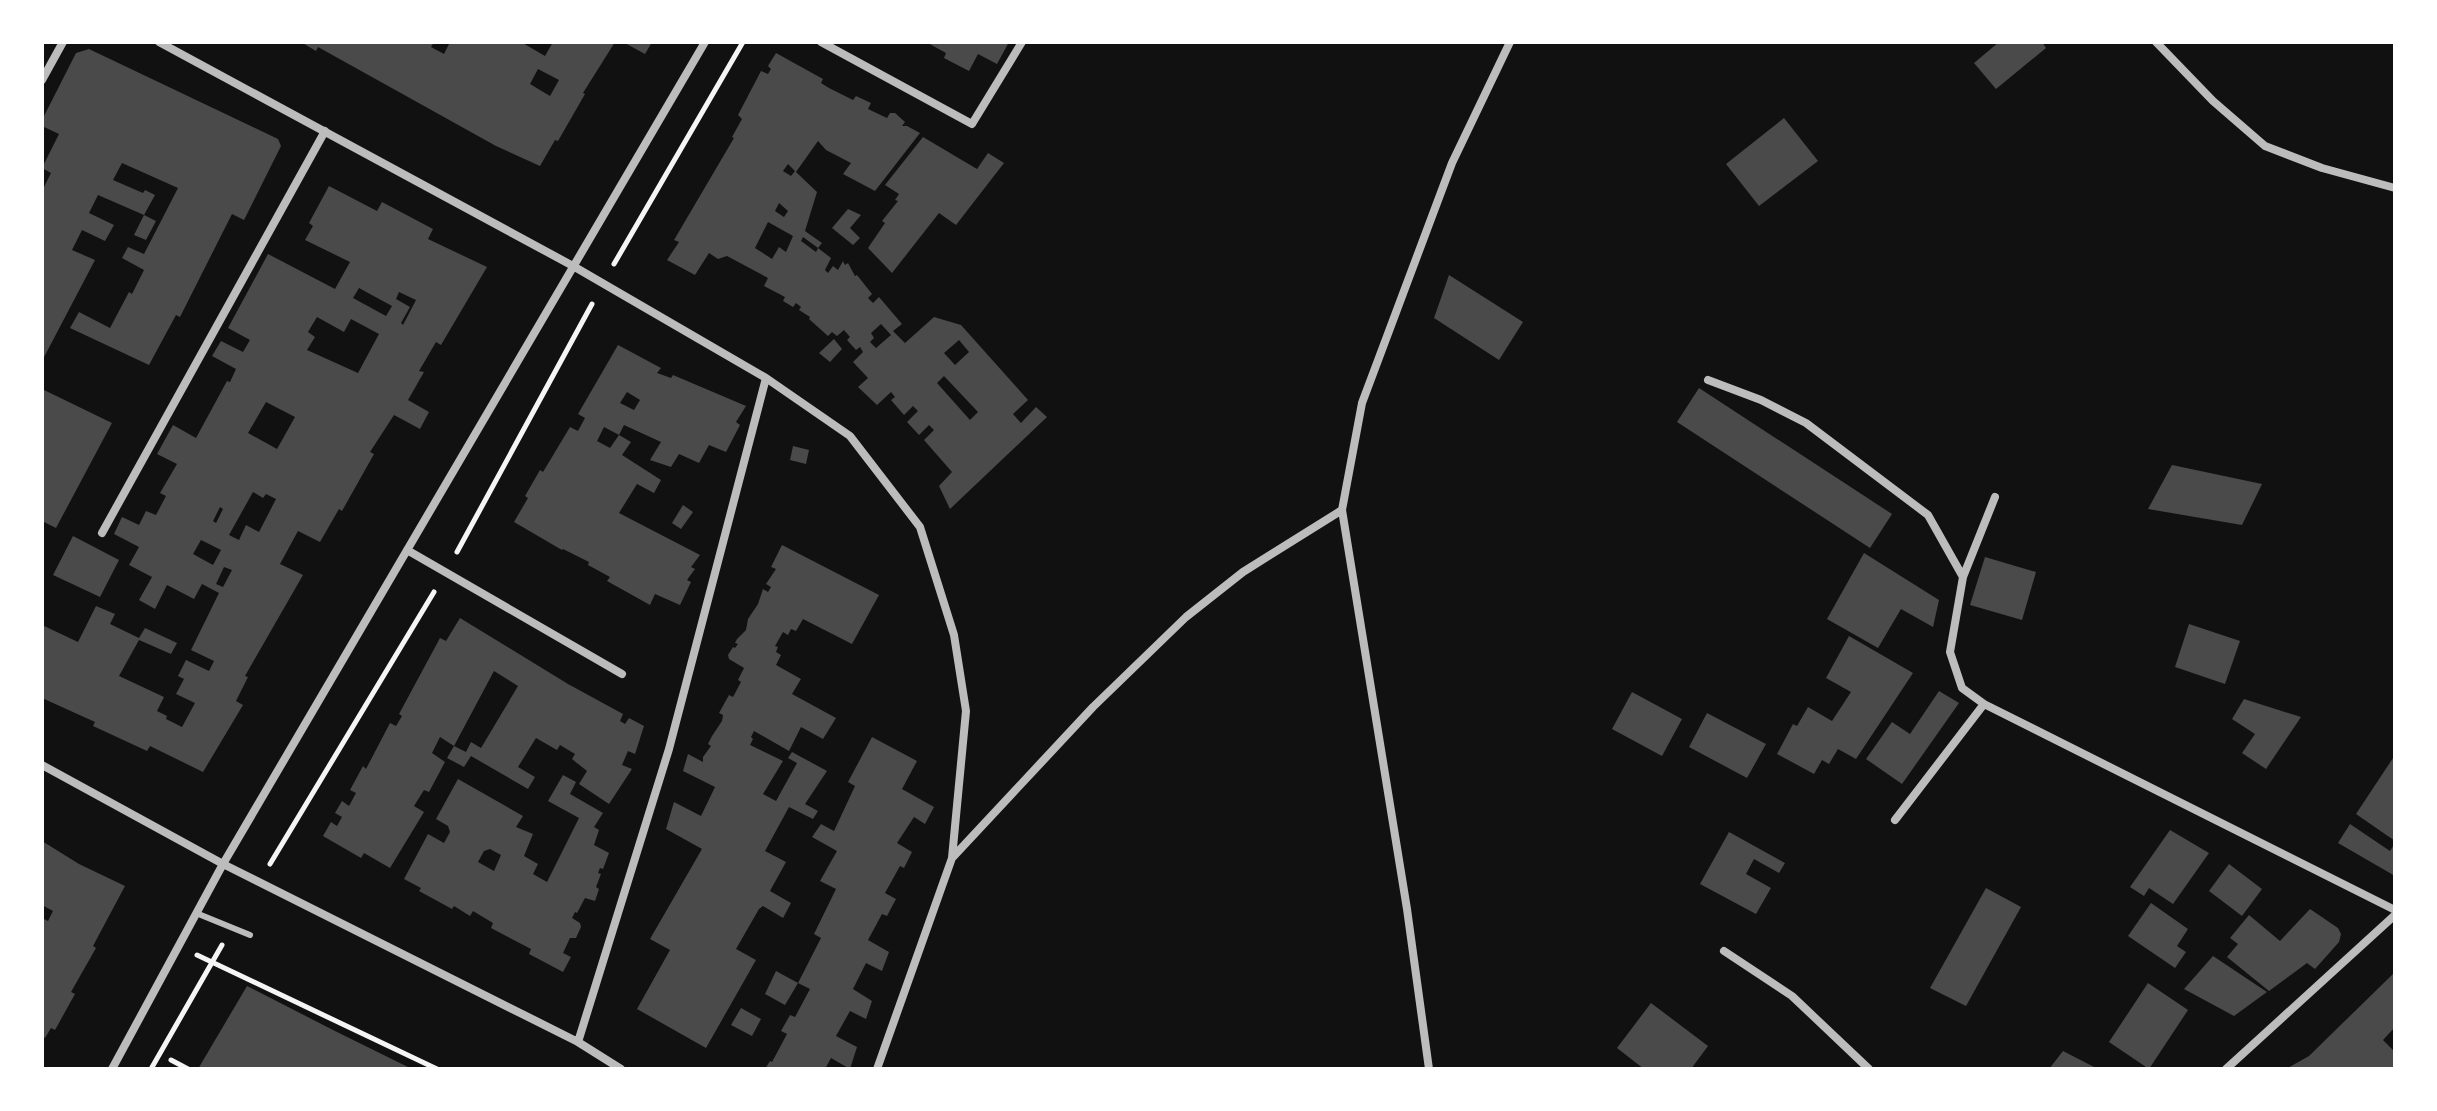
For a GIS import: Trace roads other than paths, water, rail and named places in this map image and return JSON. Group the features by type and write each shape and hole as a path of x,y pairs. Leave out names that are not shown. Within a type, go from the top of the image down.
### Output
{"street":[{"path":"42,80 63,42"},
{"path":"159,42 573,266 766,378 850,436 920,527 954,635 966,711 952,858 877,1069"},
{"path":"112,1069 223,864 705,42"},
{"path":"821,42 972,124 1022,42"},
{"path":"1429,1069 1405,893 1342,510 1362,403 1452,163 1510,42"},
{"path":"2156,42 2213,101 2265,146 2322,168 2395,188"},
{"path":"102,533 325,131"},
{"path":"578,1042 669,749 766,378"},
{"path":"1708,380 1761,400 1806,423 1928,515 1963,577"},
{"path":"1995,497 1963,577 1950,652 1962,688 1984,704 2395,913 2226,1069"},
{"path":"952,858 1093,707 1186,617 1243,572 1342,510"},
{"path":"407,550 622,674"},
{"path":"1895,820 1984,704"},
{"path":"42,765 258,883 578,1042 621,1069"},
{"path":"1724,951 1792,996 1869,1069"}],"lane":[{"path":"196,913 250,935"}]}
